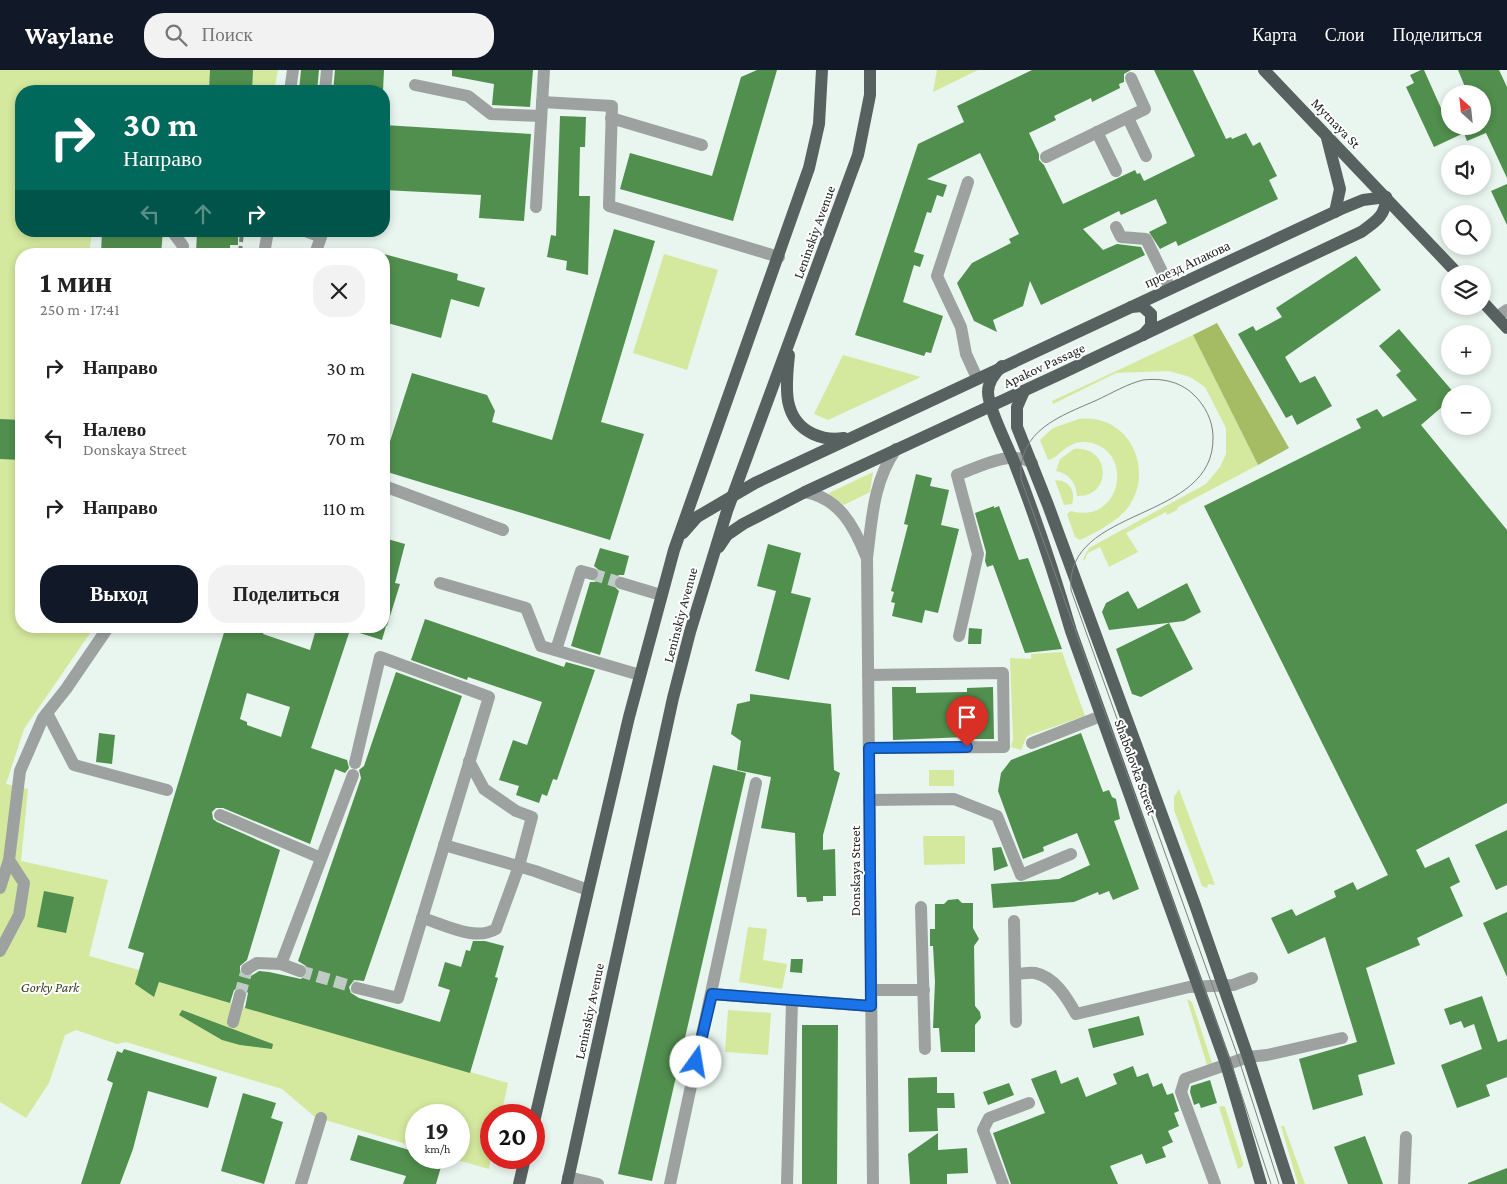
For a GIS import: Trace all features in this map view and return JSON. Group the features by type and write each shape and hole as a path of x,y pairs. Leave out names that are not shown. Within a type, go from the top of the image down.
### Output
{"main road":[{"name":"Leninskiy Avenue","path":"538,1104 588,890 661,595 674,550 779,257 816,142 822,70"},
{"name":"Leninskiy Avenue","path":"568,1181 673,698 711,559 732,495 858,155 870,95 870,70"},
{"name":"Mytnaya St","path":"1264,70 1450,265"},
{"path":"1327,136 1340,189 1335,212"},
{"name":"проезд Апакова","path":"861,433 1335,212 1363,200 1386,197"},
{"name":"Apakov Passage","path":"711,559 727,535 742,524 805,492 1361,232 1374,224 1382,215 1386,197"},
{"path":"1130,307 1142,306 1151,314 1151,326 1143,335"},
{"path":"1491,306 1502,313 1507,328"},
{"path":"791,338 787,398 794,419 801,427 823,438 837,439 861,433"},
{"name":"Shabolovka Street","path":"1002,366 990,383 988,391 990,406 1013,458 1053,566 1071,631 1199,985 1226,1064 1261,1184"},
{"name":"Shabolovka Street","path":"1024,391 1015,417 1017,427 1032,463 1223,985 1289,1184"},
{"path":"674,550 687,527 697,517 732,495 861,433"},
{"path":"519,1184 522,1169"}],"street":[{"path":"291,85 293,70"},
{"path":"326,85 327,70"},
{"path":"536,207 544,70"},
{"path":"1046,157 1145,109 1130,78"},
{"path":"415,86 468,96 491,114 541,116"},
{"path":"542,102 612,106 609,206 779,257"},
{"path":"611,118 702,144"},
{"path":"1128,118 1146,156"},
{"path":"1097,132 1116,170"},
{"path":"968,182 937,276 961,327 966,354 977,378"},
{"path":"1116,227 1122,237 1146,239 1170,288"},
{"path":"176,237 183,248"},
{"name":"Donskaya Street","path":"873,1184 867,558 872,514 880,478 896,449"},
{"path":"959,636 978,554 957,475 994,462 1013,458 1025,458 1032,463"},
{"path":"390,488 503,530"},
{"name":"Donskaya Street","path":"805,492 817,494 826,499 847,517 867,558"},
{"path":"556,650 581,571 592,574"},
{"path":"440,583 526,608 541,646 640,675"},
{"path":"621,583 661,595"},
{"path":"0,888 9,860 20,771 47,713 104,633"},
{"path":"281,964 354,769 380,657 489,697 398,998 357,988"},
{"path":"868,675 1003,673 1004,738 1004,747 869,748"},
{"path":"47,713 74,765 167,790"},
{"path":"1032,743 1102,716"},
{"path":"422,918 476,934 488,934 496,929 519,866 532,817 516,811 484,789 469,761"},
{"path":"670,1184 756,783"},
{"path":"869,800 954,799 997,816 1021,875 1071,854"},
{"path":"220,815 321,858"},
{"path":"444,845 519,866 588,890"},
{"path":"0,951 19,914 24,884 9,860"},
{"path":"921,907 925,1049"},
{"path":"1014,921 1016,1022"},
{"path":"247,969 257,963 281,964 300,971"},
{"path":"1015,974 1035,974 1054,983 1068,1000 1076,1014 1199,985 1223,985 1252,978"},
{"path":"871,990 924,990"},
{"path":"712,994 871,1006"},
{"path":"233,1022 240,995"},
{"path":"787,1184 792,1001"},
{"path":"1215,1184 1181,1092 1185,1079 1248,1057 1267,1056 1342,1038"},
{"path":"1003,1184 982,1130 989,1118 1029,1103"},
{"path":"301,1184 321,1118"},
{"path":"1404,1184 1406,1137"},
{"path":"568,1181 598,1184"}],"green space":[{"name":"Gorky Park","path":"0,70 278,70 275,85 15,85 15,237 91,237 90,248 15,248 15,633 90,633 24,729 6,784 28,789 21,861 108,880 89,956 139,970 138,976 508,1083 503,1104 480,1104 480,1166 470,1164 470,1104 405,1104 405,1144 315,1117 282,1089 126,1042 117,1044 76,1030 65,1035 49,1083 26,1118 0,1102"},
{"path":"937,70 978,70 933,92"},
{"path":"664,254 718,270 687,370 633,353"},
{"path":"1217,323 1289,448 1258,465 1193,335"},
{"path":"1193,335 1258,465 1178,507 1177,510 1167,515 1166,512 1126,533 1138,552 1109,567 1100,547 1088,553 1084,561 1083,559 1089,548 1206,484 1220,467 1226,454 1226,428 1205,387 1190,377 1169,371 1116,373 1053,404 1052,401"},
{"path":"843,355 921,377 828,420 814,414"},
{"path":"1079,419 1096,419 1111,425 1123,434 1132,446 1138,460 1139,476 1136,491 1125,511 1107,526 1080,540 1075,537 1067,514 1071,511 1089,513 1102,507 1112,497 1117,484 1117,470 1112,457 1101,447 1078,442 1048,460 1040,440 1053,428"},
{"path":"1074,449 1086,450 1095,455 1101,463 1103,472 1101,481 1097,489 1088,494 1077,496 1071,479 1065,474 1056,471 1060,459"},
{"path":"873,472 870,492 844,505 830,495 829,493"},
{"path":"1055,480 1068,484 1073,495 1072,504 1064,505"},
{"path":"1062,652 1085,716 1027,736 1021,750 1011,747 1013,739 1010,658 1031,659 1031,654"},
{"path":"929,770 954,770 954,786 929,786"},
{"path":"1179,789 1215,885 1208,884 1207,888 1202,886 1174,810 1174,797"},
{"path":"923,836 965,836 965,864 924,865"},
{"path":"748,927 767,929 763,960 787,964 782,989 739,982"},
{"path":"1187,999 1192,1002 1212,1063 1207,1065"},
{"path":"728,1010 771,1013 768,1055 725,1052"},
{"path":"1219,1107 1225,1107 1243,1163 1243,1166 1238,1169"},
{"path":"1281,1126 1284,1126 1305,1184 1298,1184"}],"building":[{"path":"210,70 253,70 252,85 209,85"},
{"path":"301,70 319,70 318,85 300,85"},
{"path":"335,70 384,70 383,85 334,85"},
{"path":"452,70 533,70 530,107 492,105 494,84 452,76"},
{"path":"757,70 777,70 733,221 620,189 630,153 712,176 741,77"},
{"path":"1032,70 1131,70 1124,74 1124,82 1119,84 1120,88 1092,102 1091,98 1054,116 1056,120 1029,133 1039,154 1039,160 1044,165 1063,204 1135,170 1137,174 1140,173 1144,181 1195,156 1154,70 1193,70 1226,139 1231,137 1232,139 1246,133 1253,146 1260,142 1277,176 1269,180 1278,199 1178,246 1176,241 1160,249 1149,232 1167,223 1156,199 1121,215 1119,211 1083,229 1103,250 1117,244 1141,247 1145,255 1041,305 1030,281 1023,306 993,320 997,332 974,321 957,283 972,263 1011,243 1009,239 1019,234 980,153 927,179 947,185 943,197 937,195 931,213 927,212 914,252 924,255 920,267 914,265 903,302 943,316 931,353 926,352 924,356 855,335 918,144 964,122 957,106"},
{"path":"1424,70 1441,108 1441,135 1460,135 1434,147 1406,87 1414,83 1410,75"},
{"path":"1458,70 1499,70 1507,87 1507,178 1487,135 1491,135 1491,85 1464,85"},
{"path":"560,116 586,117 585,147 580,147 579,196 590,196 588,275 566,270 567,261 547,257 551,235 556,236"},
{"path":"390,125 531,134 524,221 479,218 481,195 390,190"},
{"path":"1465,135 1481,135 1467,141"},
{"path":"1507,184 1507,225 1491,191"},
{"path":"614,229 655,241 601,422 644,434 610,540 390,473 390,441 412,373 487,395 495,411 492,422 552,440"},
{"path":"102,237 162,237 162,248 101,248"},
{"path":"197,237 238,237 238,245 230,245 230,248 196,248"},
{"path":"390,256 458,274 457,280 485,288 479,307 451,299 441,338 390,324"},
{"path":"1356,256 1381,290 1285,357 1300,383 1315,376 1332,406 1297,425 1292,415 1286,418 1238,334 1253,326 1256,331 1282,317 1276,308"},
{"path":"1399,329 1447,385 1441,385 1441,408 1421,425 1507,530 1507,803 1416,850 1425,868 1449,857 1460,882 1450,887 1463,916 1417,938 1420,945 1366,968 1395,1064 1358,1075 1363,1095 1313,1110 1299,1059 1357,1042 1325,937 1288,954 1271,918 1292,909 1296,916 1336,897 1334,891 1353,882 1357,890 1388,875 1204,506 1361,428 1356,419 1377,409 1383,417 1417,400 1396,375 1401,371 1379,346"},
{"path":"0,419 15,420 15,460 0,459"},
{"path":"916,474 932,478 930,486 949,490 941,525 959,529 938,613 925,610 922,623 892,616 895,603 891,602 894,592 891,591 908,525 904,524"},
{"path":"994,506 994,508 999,506 1019,560 1028,558 1062,649 1025,653 993,565 987,567 985,561 986,552 975,513"},
{"path":"390,540 405,544 395,583 400,584 390,616"},
{"path":"768,544 801,553 791,593 811,598 789,680 755,671 776,591 757,586"},
{"path":"600,548 629,556 624,575 619,575 613,580 613,585 619,591 600,655 571,646 590,582 595,582 600,577 600,571 594,566"},
{"path":"1187,583 1201,612 1184,621 1109,630 1102,612 1106,603 1128,591 1138,609"},
{"path":"425,619 564,667 566,662 595,670 557,780 553,779 547,796 542,794 539,803 516,795 519,786 499,780 513,740 527,745 542,702 468,677 467,680 411,660"},
{"path":"1169,623 1193,669 1141,697 1132,694 1116,649"},
{"path":"969,628 982,629 981,644 968,644"},
{"path":"224,633 263,633 310,650 315,633 349,633 311,748 347,760 349,768 345,773 335,769 310,844 223,808 216,808 212,812 213,819 217,822 280,850 247,960 240,966 240,973 244,976 251,976 259,971 301,979 307,974 306,966 298,961 361,778 359,770 364,766 396,672 462,696 364,981 354,980 349,987 351,993 359,998 440,1022 450,990 438,986 445,962 461,967 466,950 470,951 473,941 485,941 504,946 495,977 498,978 470,1073 245,1008 248,993 242,987 234,990 230,1003 159,982 154,997 135,984 144,953 128,948","holes":["247,693 290,707 281,737 247,725 247,722 240,719"]},
{"path":"360,633 384,633 382,640"},
{"path":"892,687 916,687 916,693 967,692 967,688 993,687 994,739 967,739 967,737 893,740"},
{"path":"750,694 831,704 834,770 840,773 823,835 823,850 835,849 836,896 823,896 823,901 807,902 806,897 797,897 795,833 761,828 771,777 737,770 741,741 731,734 737,704 750,701"},
{"path":"99,733 115,735 112,764 96,762"},
{"path":"1081,733 1103,792 1109,790 1112,797 1116,799 1120,819 1114,821 1139,889 1113,900 1109,891 1099,895 1098,892 1074,902 993,908 991,884 1059,879 1090,865 1077,833 1043,847 1044,851 1023,859 998,791 1001,773 1011,760"},
{"path":"713,765 746,773 652,1181 618,1174"},
{"path":"1507,830 1507,885 1496,890 1475,845"},
{"path":"1001,847 1008,866 994,871 992,848"},
{"path":"44,891 74,897 66,933 37,927"},
{"path":"958,899 962,903 973,903 973,928 979,939 974,946 975,1006 980,1012 981,1018 975,1025 975,1052 941,1052 939,1028 933,1028 935,982 933,946 930,946 930,929 935,929 935,904 944,904 948,900"},
{"path":"1507,912 1507,977 1483,923"},
{"path":"791,959 803,959 802,973 790,972"},
{"path":"1482,996 1498,1042 1507,1039 1507,1077 1486,1085 1490,1096 1457,1108 1441,1065 1482,1049 1474,1024 1464,1028 1461,1021 1450,1025 1444,1009"},
{"path":"182,1010 273,1044 272,1049 240,1045 222,1040 179,1015"},
{"path":"1139,1016 1144,1035 1093,1048 1088,1029"},
{"path":"802,1025 838,1025 837,1184 802,1184"},
{"path":"124,1049 217,1077 208,1108 148,1091 133,1149 120,1184 81,1184 113,1083 107,1080 117,1051 122,1053"},
{"path":"1133,1066 1137,1077 1148,1073 1153,1087 1162,1083 1167,1095 1173,1093 1179,1111 1174,1113 1179,1126 1168,1131 1173,1142 1162,1147 1166,1157 1146,1164 1142,1154 1110,1166 1118,1184 1011,1184 993,1133 1045,1113 1031,1079 1056,1070 1061,1084 1078,1077 1086,1097 1117,1084 1113,1074"},
{"path":"937,1077 937,1093 954,1093 955,1108 937,1108 938,1131 909,1132 908,1078"},
{"path":"1210,1080 1217,1103 1201,1108 1199,1103 1194,1105 1190,1092 1191,1086"},
{"path":"1009,1083 1014,1095 988,1105 983,1092"},
{"path":"243,1093 276,1103 271,1118 283,1122 264,1184 221,1171"},
{"path":"938,1133 938,1150 967,1148 968,1173 947,1174 947,1184 910,1184 908,1154"},
{"path":"358,1135 405,1149 405,1169 440,1169 436,1184 403,1184 406,1176 350,1160"},
{"path":"1365,1136 1383,1184 1348,1184 1334,1147"},
{"path":"1507,1168 1507,1184 1468,1184 1468,1183"}],"tunnel":[{"path":"592,574 621,583"},
{"path":"240,995 247,969"},
{"path":"300,971 357,988"}],"tram line":[{"path":"1271,1184 1231,1063 1021,479 1022,462 1026,448 1044,427 1069,412 1125,386 1143,380 1163,380 1176,383 1188,390 1201,403 1208,414 1213,431 1207,465 1191,485 1167,501 1113,527 1091,542 1075,563 1071,590 1239,1060 1279,1184"}],"railway":[{"path":"241,237 241,248"}],"route":[{"path":"696,1062 712,994 849,1006 871,1006 869,748 967,747"}]}
